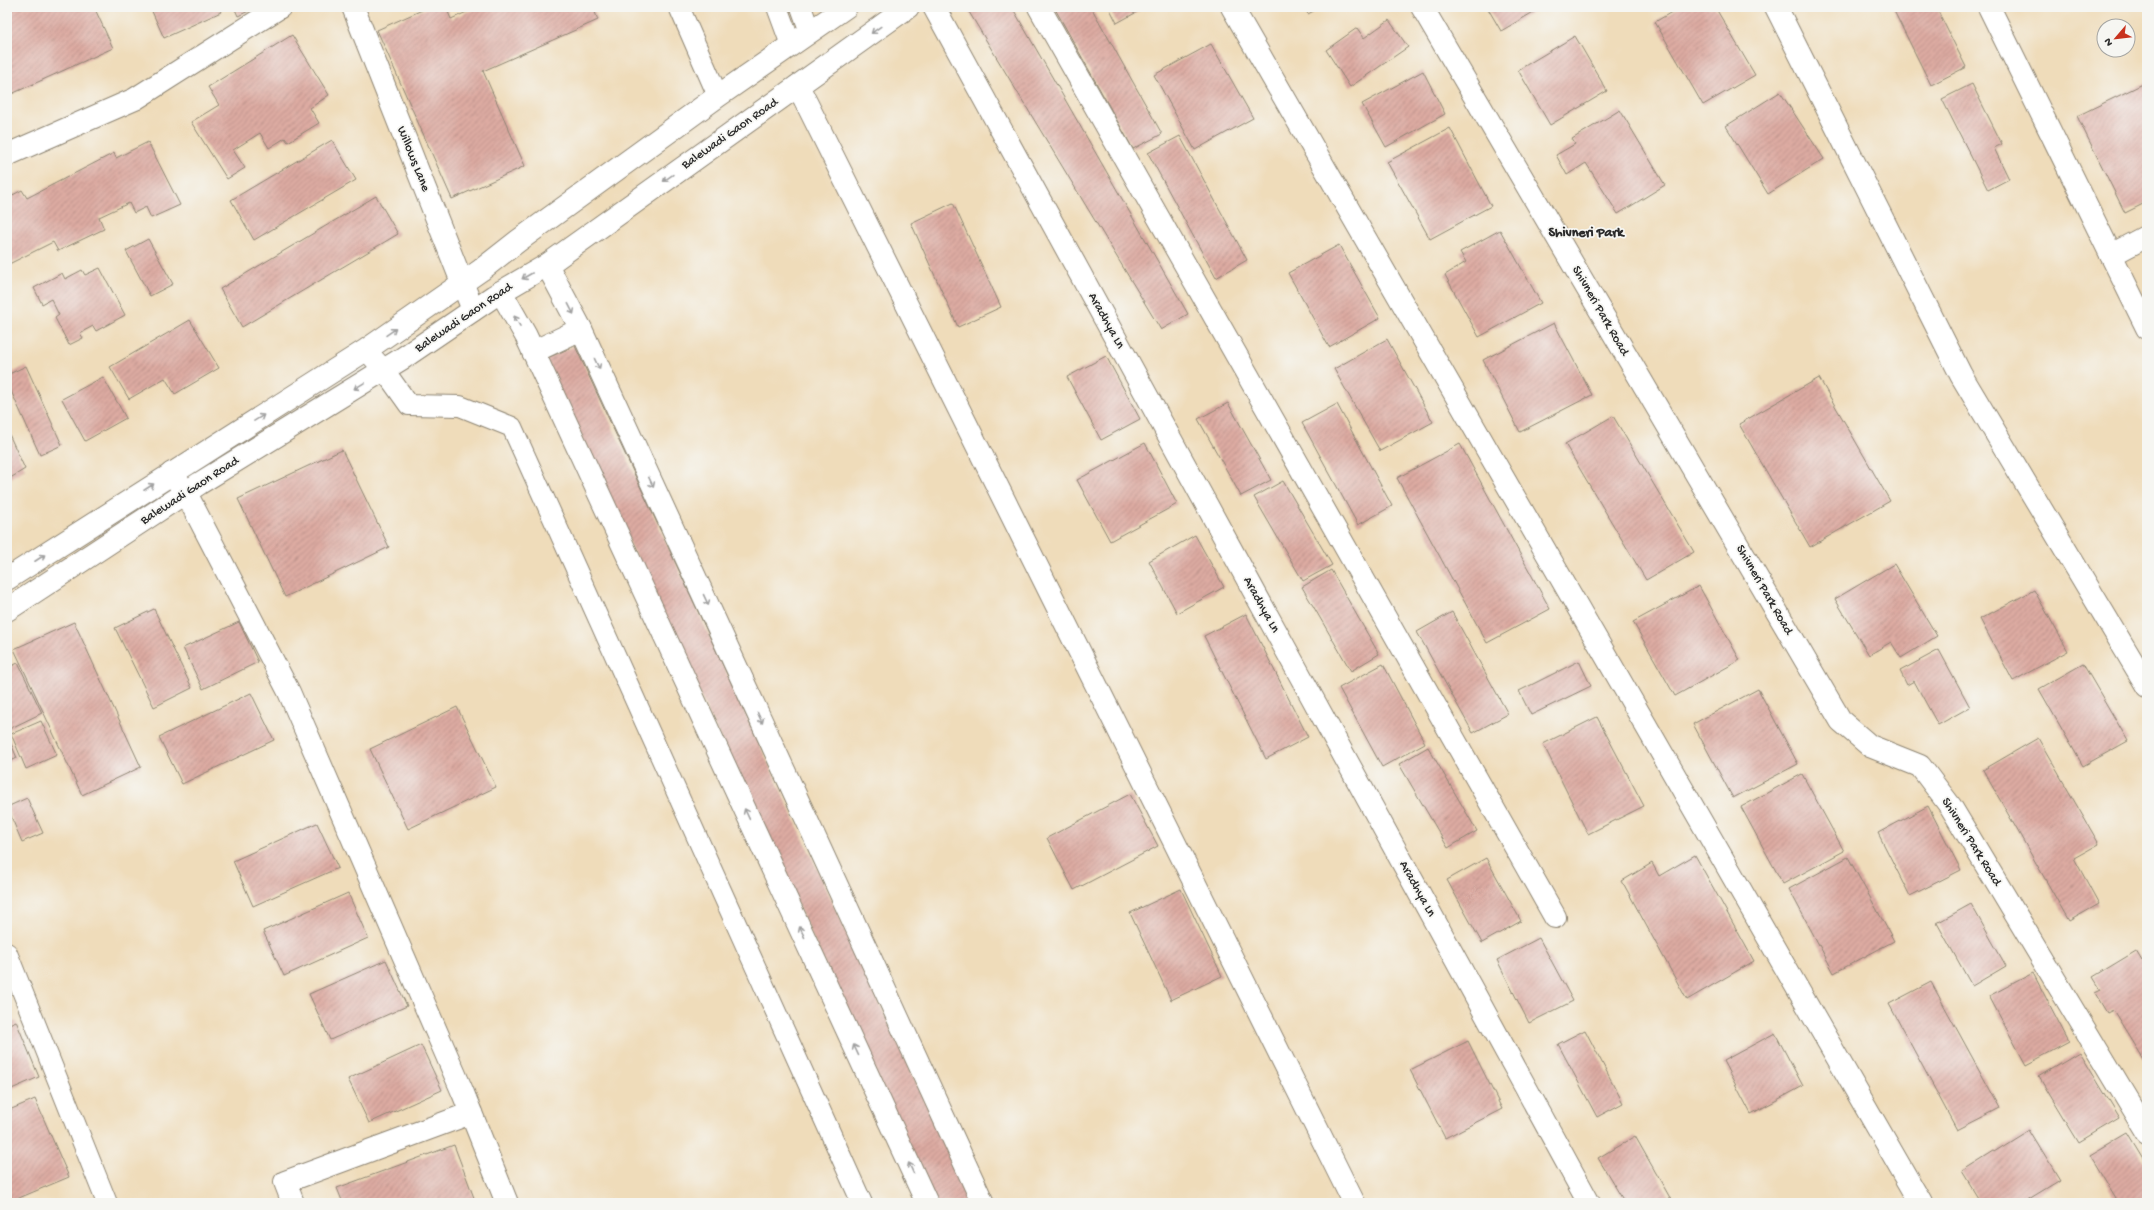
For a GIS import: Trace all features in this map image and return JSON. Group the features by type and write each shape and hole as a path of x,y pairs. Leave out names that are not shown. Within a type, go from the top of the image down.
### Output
{"street":[{"path":"7,155 135,99 280,7"},
{"name":"Willows Lane","path":"353,7 473,310"},
{"name":"Balewadi Gaon Road","path":"7,579 366,350 462,283 718,96 846,7"},
{"name":"Balewadi Gaon Road","path":"7,610 186,493 384,370 500,292 547,265 908,7"},
{"name":"Aradhya Ln","path":"934,7 1589,1203"},
{"path":"1039,7 1555,917"},
{"path":"1232,7 1921,1203"},
{"name":"Shivneri Park Road","path":"1422,7 1841,721 1870,746 1920,766 1951,807 2147,1133"},
{"path":"1776,7 1961,375 2147,686"},
{"path":"1990,7 2147,328"},
{"path":"798,86 1354,1203"},
{"path":"2111,254 2147,236"},
{"path":"547,265 580,329 983,1203"},
{"path":"500,292 533,352 927,1203"},
{"path":"533,352 580,329"},
{"path":"172,473 186,493 289,692 471,1113 507,1203"},
{"path":"293,1203 285,1182 471,1113"}],"lane":[{"path":"680,7 718,96"},
{"path":"777,7 791,46"},
{"path":"801,7 810,32"},
{"path":"366,350 384,370 409,405 460,406 512,427 862,1203"},
{"path":"7,953 107,1203"}],"building":[{"path":"7,7 94,7 113,48 7,96"},
{"path":"150,7 218,7 221,12 164,38"},
{"path":"234,7 257,7 238,16"},
{"path":"429,7 446,7 451,19 478,7 593,7 598,20 483,71 525,166 452,199 377,30"},
{"path":"966,7 1012,7 1188,314 1161,330"},
{"path":"1054,7 1091,7 1162,134 1133,149"},
{"path":"1109,7 1146,7 1117,23"},
{"path":"1303,7 1321,7 1308,14"},
{"path":"1487,7 1542,7 1501,31"},
{"path":"1680,7 1715,7 1755,75 1703,105 1655,22"},
{"path":"1892,7 1936,7 1966,67 1931,85"},
{"path":"1389,20 1408,47 1350,87 1326,50 1357,28 1364,38"},
{"path":"292,35 329,95 310,108 319,123 288,142 285,138 269,148 260,133 233,150 245,168 227,179 191,122 219,105 208,87"},
{"path":"1575,36 1607,91 1550,125 1518,70"},
{"path":"1211,44 1253,118 1195,150 1154,75"},
{"path":"1423,71 1445,114 1386,147 1362,104"},
{"path":"2147,82 2147,202 2125,213 2077,116"},
{"path":"1972,84 2002,144 1994,148 2009,179 1988,190 1942,99"},
{"path":"1780,92 1824,159 1768,194 1726,126"},
{"path":"1620,110 1665,185 1618,214 1586,163 1567,175 1556,155 1575,144 1572,139"},
{"path":"1450,128 1491,206 1430,239 1387,162"},
{"path":"1180,136 1247,260 1216,278 1148,153"},
{"path":"332,140 356,180 254,240 231,200"},
{"path":"148,142 180,205 151,218 146,207 134,213 129,203 99,217 104,229 58,251 53,242 7,265 7,198 22,190 27,198 114,153 116,158"},
{"path":"376,196 398,234 242,327 220,289"},
{"path":"953,203 1001,307 958,327 911,223"},
{"path":"1500,230 1541,303 1479,337 1445,275 1466,262 1460,252"},
{"path":"148,239 173,284 150,296 126,251"},
{"path":"1339,245 1380,318 1329,347 1288,273"},
{"path":"100,268 125,315 96,331 93,326 80,333 83,338 69,345 55,318 59,315 51,299 42,304 34,288 62,273 65,279 82,270 85,275"},
{"path":"190,320 219,368 175,394 165,378 129,399 110,367"},
{"path":"1554,323 1592,395 1520,432 1483,360"},
{"path":"1387,339 1433,422 1380,451 1334,369"},
{"path":"575,346 972,1203 935,1203 545,359"},
{"path":"1106,356 1140,419 1101,440 1067,377"},
{"path":"26,366 62,445 40,455 7,382 7,375"},
{"path":"103,377 126,418 85,441 62,399"},
{"path":"1819,378 1890,501 1810,547 1739,424"},
{"path":"1228,403 1271,480 1241,496 1198,419"},
{"path":"1337,404 1392,506 1358,525 1302,423"},
{"path":"1613,416 1694,552 1646,580 1565,444"},
{"path":"7,430 25,469 7,480"},
{"path":"1145,443 1177,504 1110,541 1077,480"},
{"path":"1460,444 1550,609 1487,643 1397,478"},
{"path":"342,450 389,547 285,597 238,499"},
{"path":"1283,481 1332,565 1303,581 1254,497"},
{"path":"1195,535 1224,587 1177,613 1149,561"},
{"path":"1894,564 1937,636 1901,658 1891,642 1869,655 1835,599"},
{"path":"1331,570 1379,654 1351,671 1302,587"},
{"path":"1699,586 1740,660 1675,696 1633,622"},
{"path":"2034,590 2068,651 2013,681 1980,619"},
{"path":"154,609 192,688 154,707 115,628"},
{"path":"1452,612 1508,714 1473,733 1417,632"},
{"path":"1246,614 1308,737 1266,759 1204,636"},
{"path":"74,622 141,767 82,795 14,649"},
{"path":"239,622 258,662 203,689 183,648"},
{"path":"1939,650 1970,707 1938,725 1914,681 1907,685 1900,671"},
{"path":"1579,661 1591,686 1531,715 1519,691"},
{"path":"18,663 42,713 7,730 7,668"},
{"path":"1383,664 1425,743 1382,767 1339,688"},
{"path":"2083,664 2128,741 2083,766 2039,689"},
{"path":"1758,689 1798,764 1733,798 1693,724"},
{"path":"251,693 274,740 182,784 159,737"},
{"path":"457,707 496,787 408,829 370,749"},
{"path":"1597,717 1644,806 1588,834 1543,744"},
{"path":"41,721 57,755 26,769 11,734"},
{"path":"2038,738 2099,844 2074,858 2099,904 2069,921 1983,770"},
{"path":"9,739 17,758 7,763 7,740"},
{"path":"1428,747 1477,831 1448,848 1399,764"},
{"path":"1802,774 1844,851 1783,884 1741,807"},
{"path":"1130,794 1158,846 1074,890 1047,838"},
{"path":"27,798 43,833 22,842 7,807"},
{"path":"1928,806 1961,870 1910,896 1878,833"},
{"path":"317,823 338,868 253,906 233,861"},
{"path":"1695,855 1754,961 1687,1000 1622,881 1652,863 1659,876"},
{"path":"1848,857 1894,941 1834,973 1789,889"},
{"path":"1486,858 1521,921 1482,943 1447,880"},
{"path":"1181,889 1222,976 1171,1000 1130,913"},
{"path":"348,893 368,938 284,976 263,931"},
{"path":"1971,904 2006,966 1972,986 1937,923"},
{"path":"1539,938 1573,1001 1529,1023 1497,960"},
{"path":"2136,951 2142,961 2147,958 2147,1065 2113,1010 2107,1013 2095,993 2101,990 2093,977"},
{"path":"386,960 407,1006 330,1040 309,994"},
{"path":"2033,973 2069,1042 2026,1065 1989,996"},
{"path":"1931,982 2000,1108 1957,1130 1889,1004"},
{"path":"16,1021 39,1077 7,1091 7,1025"},
{"path":"1585,1030 1623,1103 1597,1117 1558,1044"},
{"path":"1775,1033 1803,1086 1751,1114 1723,1061"},
{"path":"1468,1041 1502,1109 1445,1138 1410,1070"},
{"path":"421,1045 442,1090 369,1123 348,1079"},
{"path":"2079,1052 2119,1118 2079,1142 2039,1076"},
{"path":"35,1099 69,1177 7,1203 7,1111"},
{"path":"2029,1130 2060,1181 2024,1203 1981,1203 1962,1172"},
{"path":"2127,1133 2147,1166 2147,1203 2119,1203 2090,1155"},
{"path":"1635,1136 1673,1203 1625,1203 1598,1158"},
{"path":"454,1145 476,1203 343,1203 337,1188"}],"district":[{"name":"Shivneri Park","path":"1586,233"}]}
